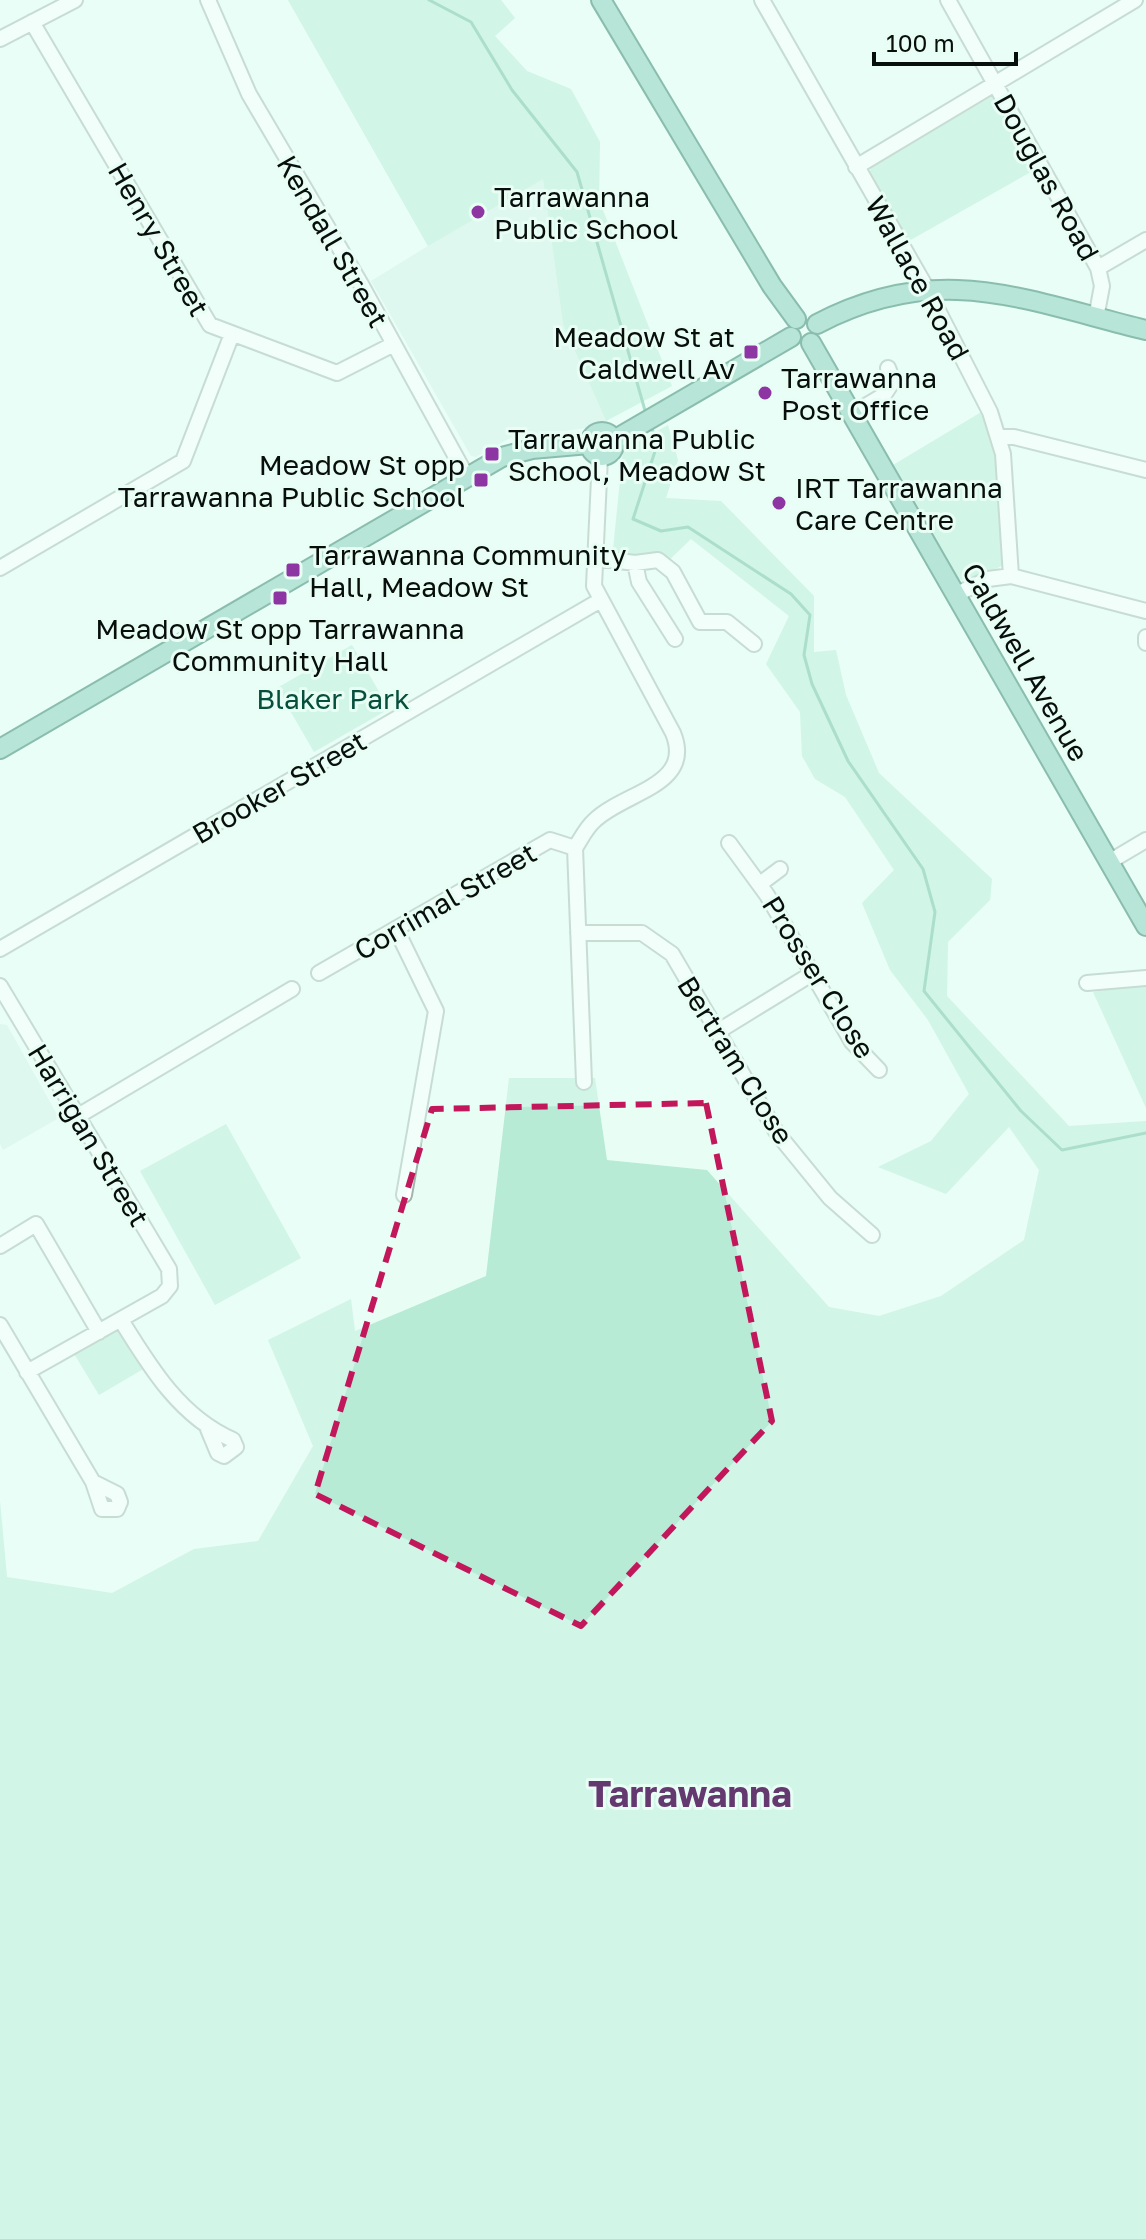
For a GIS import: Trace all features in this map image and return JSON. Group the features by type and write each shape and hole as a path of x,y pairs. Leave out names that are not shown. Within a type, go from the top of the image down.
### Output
{"main road":[{"path":"601,0 794,328"},
{"path":"0,749 467,477 519,451 595,451 592,436 600,432 608,433 614,440 807,317 814,333 870,302 927,289 994,292 1146,330"},
{"name":"Caldwell Avenue","path":"814,333 852,414 1146,926"}],"street":[{"path":"0,39 75,0"},
{"name":"Kendall Street","path":"208,0 249,94 362,286 467,477"},
{"name":"Wallace Road","path":"762,0 927,289 1000,437 1011,576"},
{"name":"Douglas Road","path":"948,0 1098,268 1102,286 1096,318"},
{"path":"856,167 1138,0 1146,10"},
{"name":"Henry Street","path":"32,22 210,325 337,373 392,345"},
{"path":"1098,268 1146,240"},
{"path":"0,568 183,461 232,334"},
{"path":"852,414 888,392 893,381 888,368"},
{"path":"1000,437 1014,437 1146,470"},
{"path":"595,451 594,586 599,601"},
{"path":"595,558 635,563 658,560 673,572 700,622 727,622 754,644"},
{"path":"635,563 639,582 675,639"},
{"path":"955,595 988,579 1011,576 1146,611"},
{"name":"Corrimal Street","path":"319,973 397,931 550,840 575,848 594,821 667,775 679,757 673,733 599,601"},
{"name":"Brooker Street","path":"0,949 599,601"},
{"path":"1146,637 1146,643"},
{"path":"1109,862 1146,840"},
{"name":"Prosser Close","path":"729,843 760,884 852,1042 879,1070"},
{"path":"575,848 584,1082"},
{"name":"Prosser Close","path":"760,884 780,869"},
{"path":"397,931 436,1011 404,1195"},
{"name":"Bertram Close","path":"578,933 642,933 672,954 777,1133 830,1198 872,1235"},
{"path":"717,1032 813,973"},
{"path":"1087,983 1146,978"},
{"name":"Harrigan Street","path":"0,986 5,1004 78,1116 169,1269 170,1286 162,1296 121,1320"},
{"path":"78,1116 292,989"},
{"path":"0,1246 36,1224 99,1332"},
{"path":"27,1372 121,1320 152,1371 208,1429"},
{"path":"0,1325 93,1482"}],"highlighted area":[{"path":"706,1103 772,1421 581,1626 315,1494 432,1109"}],"shaded area":[{"name":"Tarrawanna Public School","path":"288,0 377,0 543,179 563,324 606,421 588,428 512,437 476,457 471,456 371,281 428,246"},
{"path":"0,1024 7,1025 59,1118 3,1150 0,1144"}],"green space":[{"path":"288,0 501,0 515,18 495,36 527,71 571,89 600,142 599,200 672,386 606,421 563,324 543,179 428,246"},
{"path":"993,92 1036,169 907,242 869,174 873,162"},
{"path":"983,411 999,463 1004,565 965,582 956,577 893,465"},
{"path":"668,425 678,460 666,498 721,501 814,596 814,652 836,650 846,695 879,773 992,879 990,900 948,942 947,996 1069,1126 1146,1121 1146,2239 0,2239 0,1501 7,1577 112,1593 194,1549 258,1541 313,1446 268,1340 351,1299 355,1331 486,1276 509,1078 595,1078 607,1160 707,1170 829,1307 879,1316 941,1296 1024,1240 1039,1170 1009,1127 946,1194 878,1167 931,1141 969,1094 928,1020 890,970 862,903 894,870 845,797 815,779 802,756 800,712 766,664 789,616 691,539 666,563 612,560 623,450"},
{"name":"Blaker Park","path":"352,645 389,709 314,752 277,688"},
{"path":"1146,983 1146,1108 1093,992"},
{"path":"226,1124 301,1258 215,1305 140,1171"},
{"path":"116,1327 124,1331 145,1368 99,1395 73,1352"}],"waterway":[{"path":"429,0 471,22 512,90 577,172 646,414"},
{"path":"650,425 658,442 633,519 661,531 688,527 791,594 810,615 804,655 812,684 848,761 923,869 935,912 924,991 1021,1111 1062,1150 1146,1133"}],"place":[{"name":"Tarrawanna Public School","path":"478,212"},
{"name":"Meadow St at Caldwell Av","path":"751,352"},
{"name":"Tarrawanna Post Office","path":"765,393"},
{"name":"Tarrawanna Public School, Meadow St","path":"492,454"},
{"name":"Meadow St opp Tarrawanna Public School","path":"481,480"},
{"name":"IRT Tarrawanna Care Centre","path":"779,503"},
{"name":"Tarrawanna Community Hall, Meadow St","path":"293,570"},
{"name":"Meadow St opp Tarrawanna Community Hall","path":"280,598"}],"district":[{"name":"Tarrawanna","path":"690,1793"}]}
